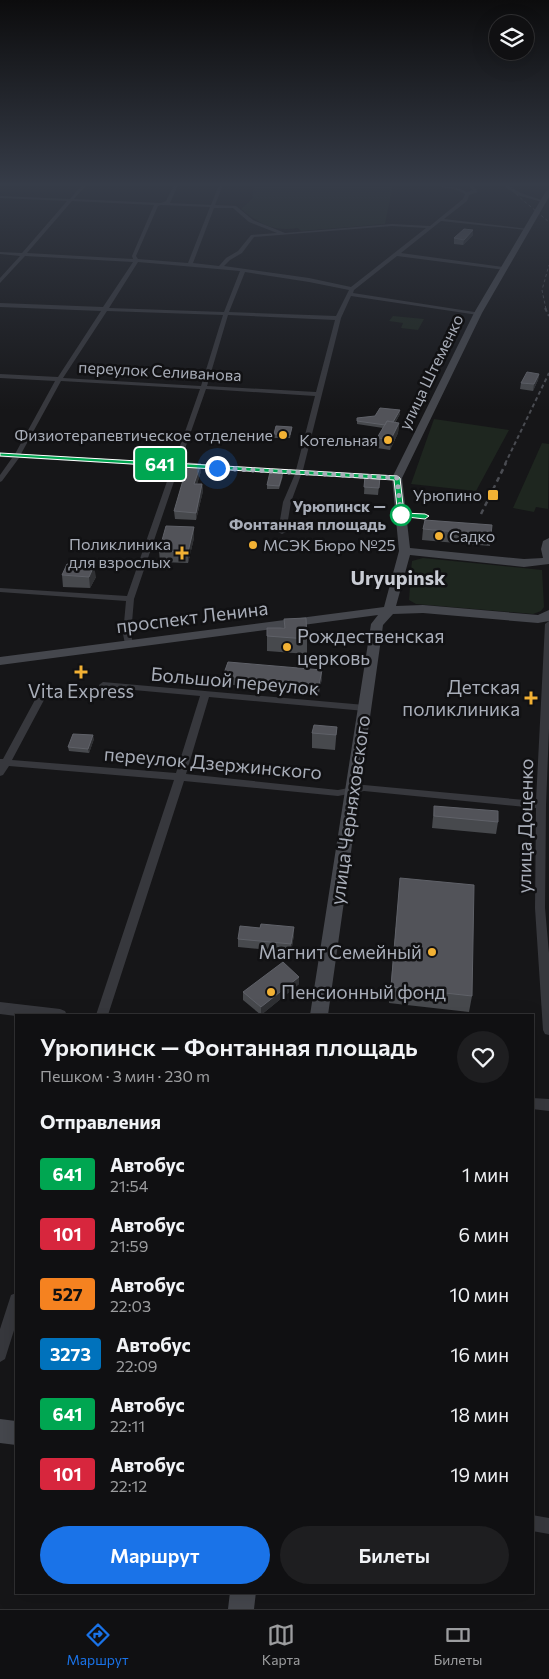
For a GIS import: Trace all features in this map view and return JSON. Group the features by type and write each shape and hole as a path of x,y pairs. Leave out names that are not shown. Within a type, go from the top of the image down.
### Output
{"main road":[{"name":"улица Штеменко","path":"397,478 478,314 508,260"},
{"path":"397,478 405,551 524,562 549,561 547,549 549,540"},
{"name":"улица Черняховского","path":"319,1014 338,902 351,791 377,624 389,610 405,551"},
{"name":"проспект Ленина","path":"0,660 389,610 423,609 538,619 546,618 549,614"},
{"path":"0,1431 15,1433"},
{"path":"241,1609 243,1594"}],"street":[{"path":"0,282 19,260"},
{"path":"121,260 221,267 324,282 351,292 478,314"},
{"path":"190,264 191,260"},
{"path":"221,267 226,260"},
{"path":"282,532 287,502 299,472 338,318 351,292 389,260"},
{"path":"439,260 503,269"},
{"path":"0,480 17,456 59,380 136,261"},
{"path":"129,644 130,599 203,388 226,314 243,271"},
{"path":"0,305 338,318"},
{"name":"переулок Селиванова","path":"0,376 318,394"},
{"path":"0,454 397,478"},
{"path":"0,590 130,599"},
{"name":"улица Доценко","path":"549,624 546,775 542,806 540,908 549,1030"},
{"name":"Большой переулок","path":"103,685 365,708"},
{"path":"102,1014 205,695"},
{"path":"0,774 3,763 39,700"},
{"name":"переулок Дзержинского","path":"3,763 180,777 338,793 364,788 542,806"},
{"path":"0,1008 51,1014"},
{"path":"534,1103 549,1105"},
{"path":"0,1354 15,1303"},
{"path":"534,1523 549,1526"}],"shaded area":[{"path":"393,316 424,319 418,330 401,328 403,323 389,321"},
{"path":"434,419 509,430 476,491 411,484"},
{"path":"542,443 549,444 548,509 536,507 534,512 513,508"},
{"path":"423,558 542,570 544,607 541,611 533,614 416,604 409,600 410,587 433,587 432,582 410,581 412,561"}],"building":[{"path":"527,372 539,374 534,384 521,383"},
{"path":"380,408 400,410 393,422 387,421 385,425 357,421 357,418 375,416"},
{"path":"387,421 399,423 391,439 377,438"},
{"path":"276,426 292,427 290,435 274,434"},
{"path":"188,463 201,464 194,484 202,484 196,513 174,511"},
{"path":"270,472 283,472 279,486 267,485"},
{"path":"365,476 380,476 379,488 364,487"},
{"path":"425,520 492,525 491,535 423,529"},
{"path":"166,526 194,527 188,552 159,551"},
{"path":"67,564 94,566 89,577 62,575"},
{"path":"306,618 307,639 267,636 267,628 285,628 284,619"},
{"path":"228,662 322,670 319,685 223,676"},
{"path":"314,725 337,727 336,735 312,733"},
{"path":"73,734 93,735 88,749 68,747"},
{"path":"434,806 498,811 498,822 434,816"},
{"name":"Магнит Семейный","path":"400,878 474,885 472,996 391,987"},
{"path":"261,924 294,927 291,944 238,939 240,926 260,928"},
{"name":"Пенсионный фонд","path":"283,962 299,977 261,1007 243,992"}],"railway":[{"path":"546,309 542,290 549,265"},
{"path":"545,308 549,316"},
{"path":"505,464 549,373"},
{"path":"481,514 506,463"}],"bus line":[{"name":"641","path":"0,455 397,478 397,494 401,515 425,516"}],"place":[{"name":"Физиотерапевтическое отделение","path":"283,435"},
{"name":"Котельная","path":"388,440"},
{"name":"Урюпино","path":"493,495"},
{"name":"Урюпинск — Фонтанная площадь","path":"401,515"},
{"name":"Садко","path":"439,536"},
{"name":"МСЭК Бюро №25","path":"253,545"},
{"name":"Поликлиника для взрослых","path":"182,553"},
{"name":"Рождественская церковь","path":"287,647"},
{"name":"Vita Express","path":"81,672"},
{"name":"Детская поликлиника","path":"531,698"},
{"name":"Магнит Семейный","path":"432,952"},
{"name":"Пенсионный фонд","path":"271,992"}],"district":[{"name":"Uryupinsk","path":"398,578"}],"route":[{"path":"217,468 397,478 397,494 401,515"}]}
